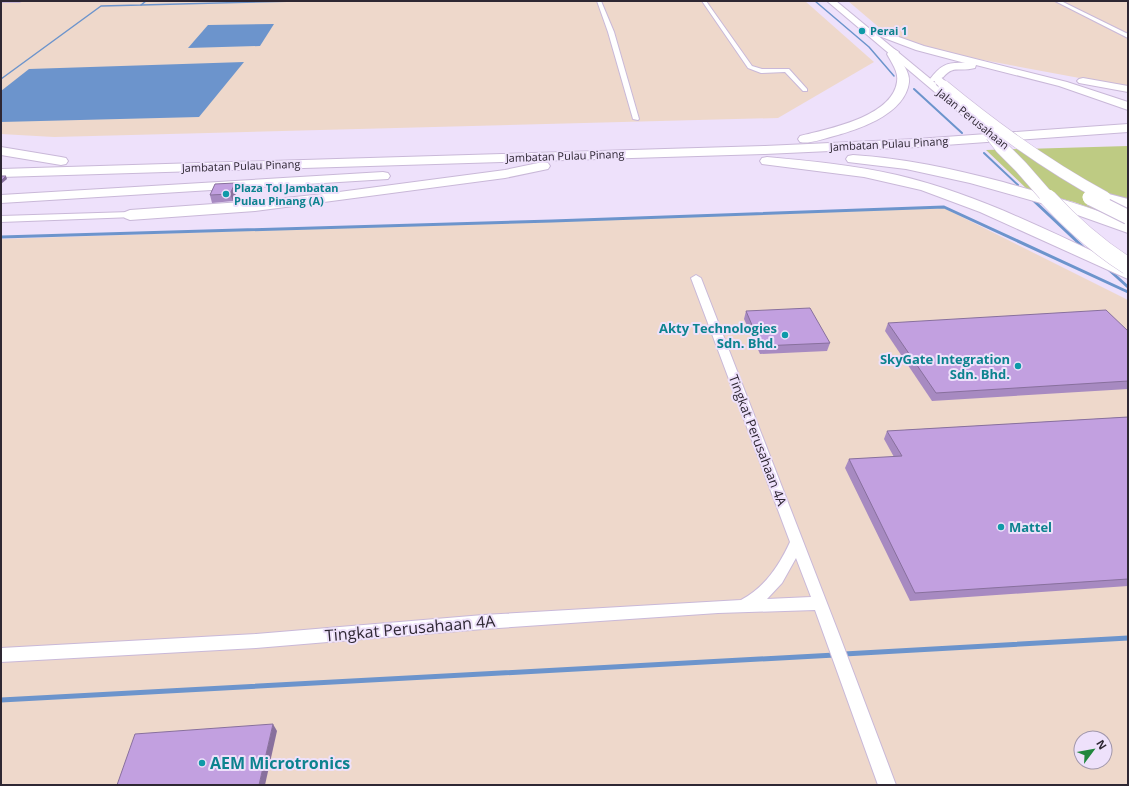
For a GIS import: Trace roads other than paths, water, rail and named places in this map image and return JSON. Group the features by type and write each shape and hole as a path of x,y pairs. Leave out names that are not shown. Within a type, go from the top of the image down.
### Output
{"highway":[{"path":"882,34 916,47 1056,82 1128,106"},
{"path":"743,154 824,135 854,125 881,112 895,100 902,90 902,72 892,55 894,52"},
{"path":"959,58 1128,89"},
{"path":"935,81 941,71 951,67 962,66 985,68 1064,89 1088,99 1100,113 1088,125 1061,132"},
{"name":"Jambatan Pulau Pinang","path":"1,184 142,180 555,163 743,154 1061,132 1127,133"},
{"name":"Jambatan Pulau Pinang","path":"1,173 340,163 743,154 801,155 1114,139 1127,133"},
{"path":"992,135 996,143 1019,165 1075,227 1094,244 1128,266"},
{"path":"1,151 76,164"},
{"path":"743,154 762,161 835,168 867,173 924,187 974,205 1128,274"},
{"path":"801,155 815,158 843,158 890,162 940,171 1067,204 1128,228"},
{"path":"1,166 251,159 281,159 340,163"},
{"path":"130,215 255,206 317,199 505,174 555,163"},
{"name":"Jambatan Pulau Pinang","path":"1,199 406,174 461,166"},
{"path":"1,195 56,192 142,180"},
{"path":"1104,197 1128,204"}],"main road":[{"name":"Jalan Perusahaan","path":"831,1 894,52 935,81 1032,155 1055,170 1128,209"},
{"name":"Jalan Perusahaan","path":"837,1 882,34 935,81 992,135 1015,153 1041,171 1128,217"}],"street":[{"path":"1,1 19,1"},
{"path":"599,1 611,32 636,119"},
{"path":"704,1 750,67 761,71 787,70 805,90"},
{"path":"1057,1 1128,36"},
{"path":"1,219 105,216 107,220 111,222 126,219 130,215"},
{"name":"Tingkat Perusahaan 4A","path":"696,278 832,634 887,785"},
{"path":"718,607 745,605 764,594 779,578 797,542"},
{"name":"Tingkat Perusahaan 4A","path":"1,655 256,641 425,626 718,607 820,603"}],"water":[{"path":"274,24 260,46 188,48 208,25"},
{"path":"244,62 199,117 1,122 1,91 29,69"}],"waterway":[{"path":"141,5 146,1"},
{"path":"141,5 298,1"},
{"path":"815,1 869,47 894,76"},
{"path":"1,79 101,6 141,5"},
{"path":"914,89 962,133"},
{"path":"984,153 1018,185"},
{"path":"1032,199 1084,248"},
{"path":"1,237 552,221 944,207 1128,292"},
{"path":"1107,268 1128,287"},
{"path":"844,654 1128,638"},
{"path":"1,700 835,655"}],"place":[{"name":"Perai 1","path":"862,31"},
{"name":"Plaza Tol Jambatan Pulau Pinang (A)","path":"226,194"},
{"name":"Akty Technologies Sdn. Bhd.","path":"785,335"},
{"name":"SkyGate Integration Sdn. Bhd.","path":"1018,366"},
{"name":"Mattel","path":"1001,527"},
{"name":"AEM Microtronics","path":"202,763"}]}
